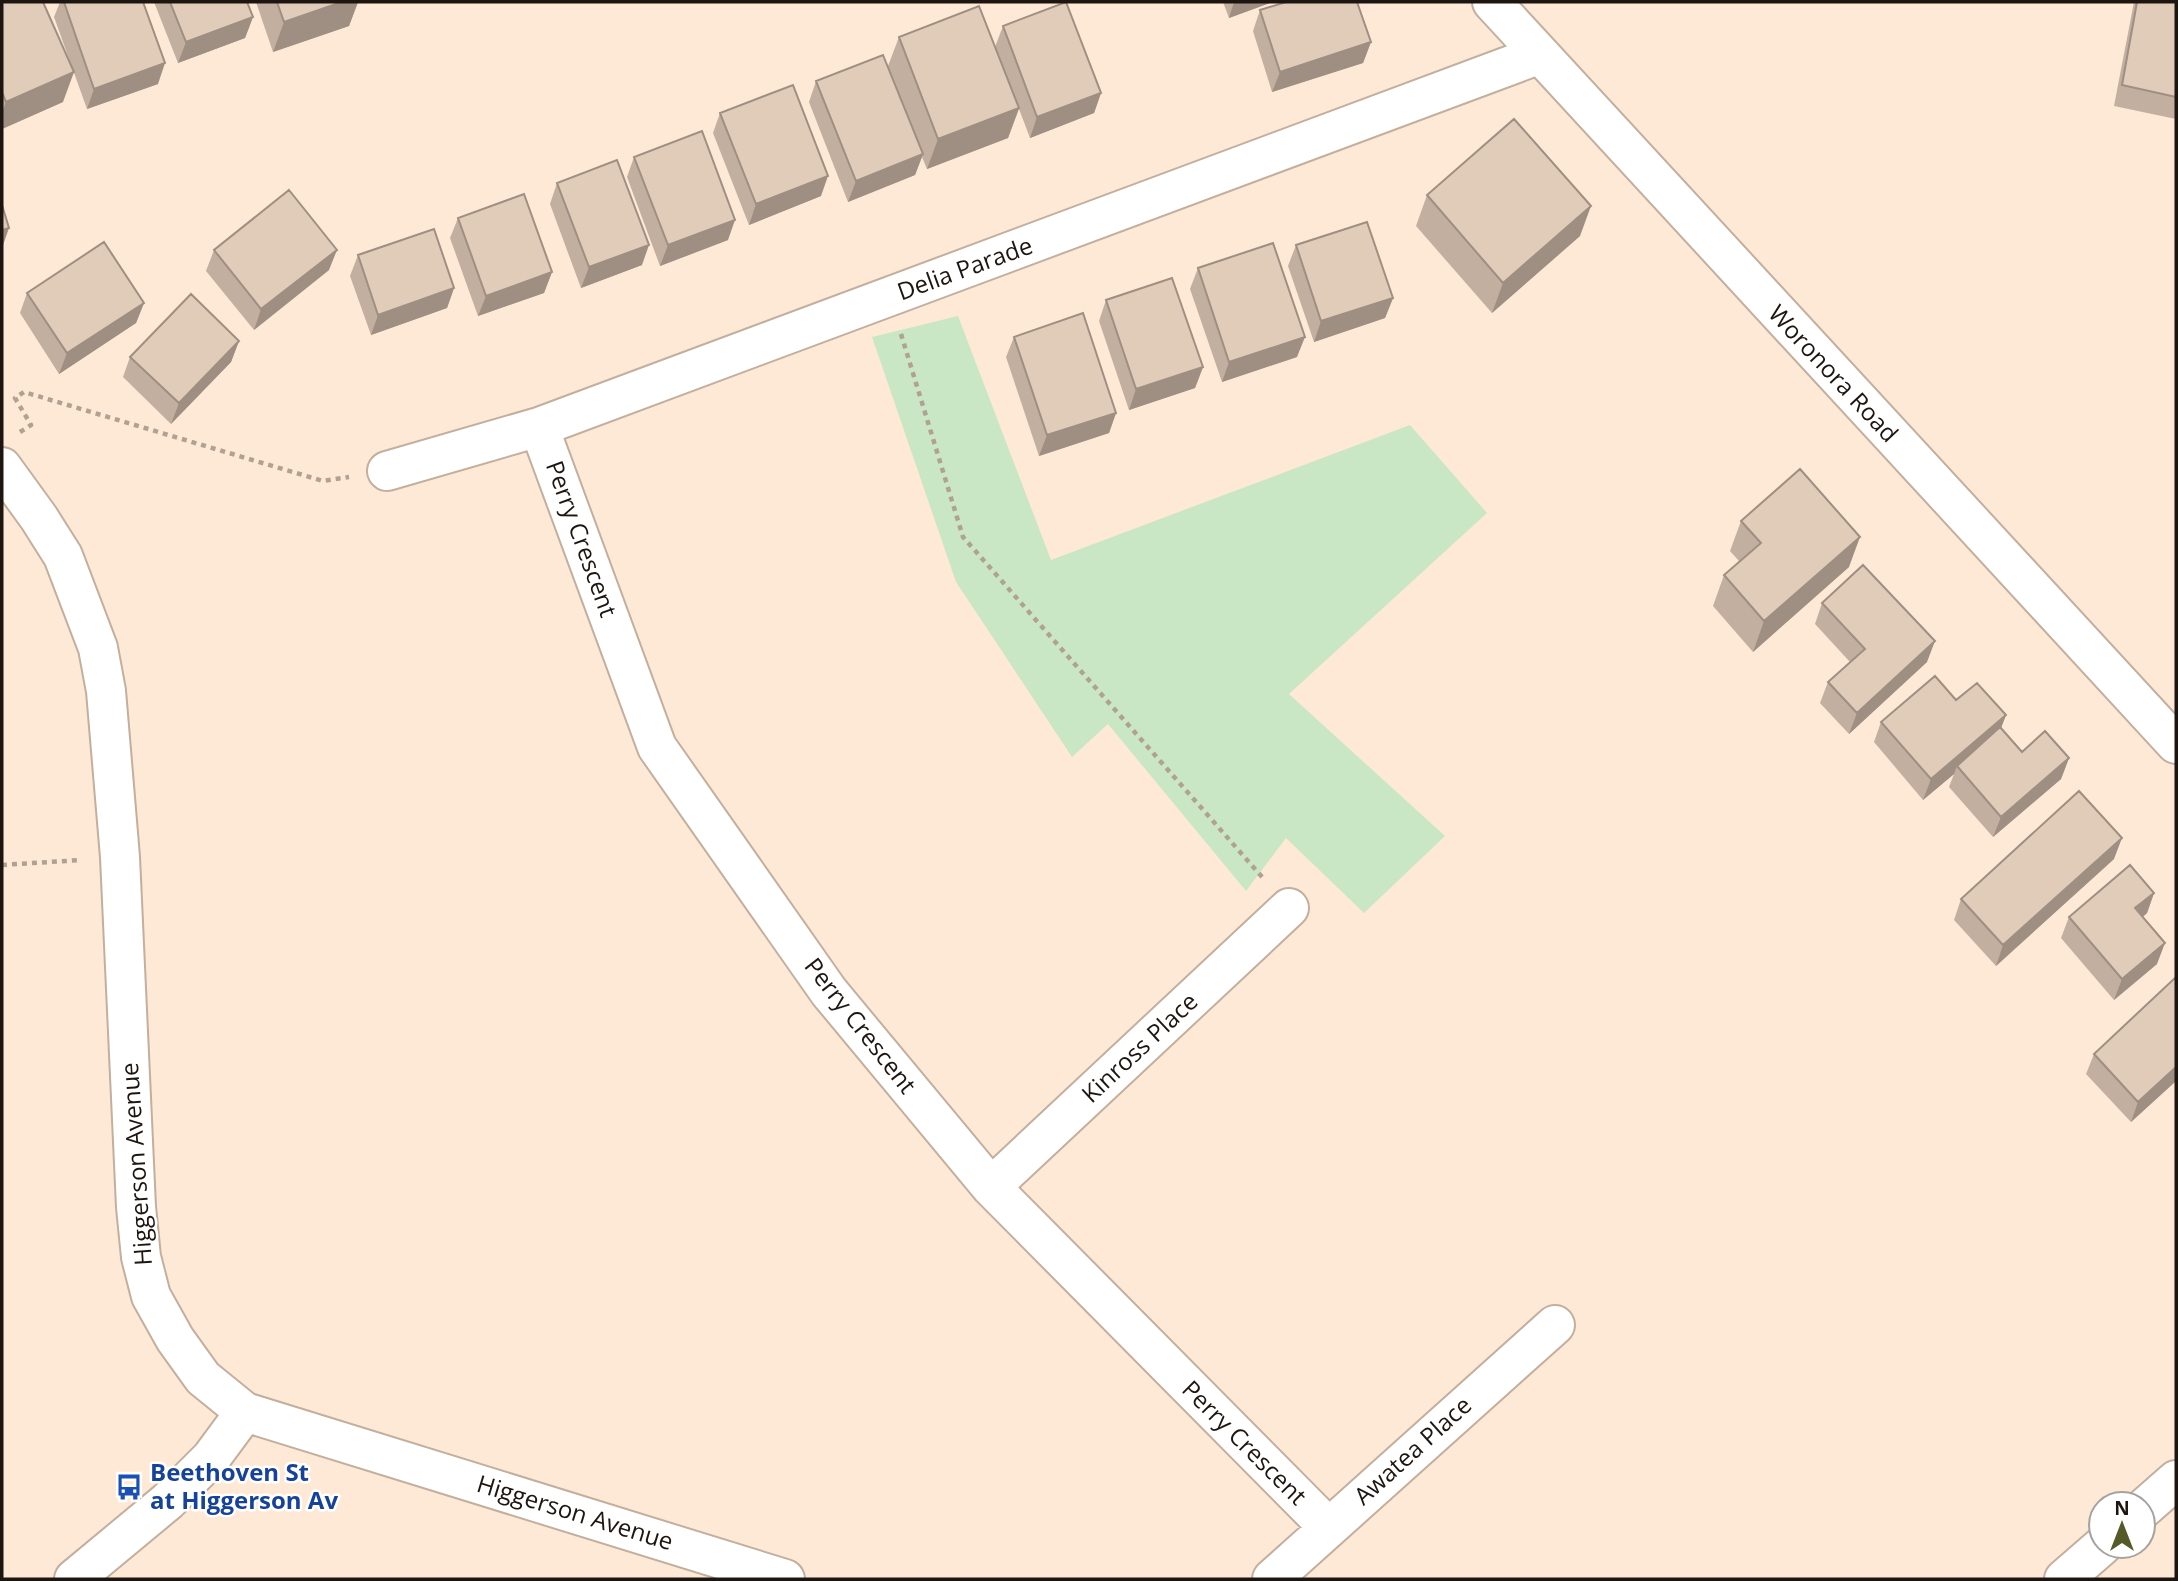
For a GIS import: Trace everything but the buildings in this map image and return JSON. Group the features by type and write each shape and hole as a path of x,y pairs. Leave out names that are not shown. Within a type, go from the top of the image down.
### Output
{"street":[{"name":"Woronora Road","path":"1492,2 1538,55 2176,744"},
{"name":"Delia Parade","path":"387,471 540,427 1538,55"},
{"name":"Perry Crescent","path":"540,427 657,747 829,992 991,1187 1328,1527"},
{"name":"Higgerson Avenue","path":"7,453 39,518 63,556 97,648 110,720 120,857 136,1207 141,1257 151,1296 175,1339 203,1378 245,1412 785,1579"},
{"name":"Kinross Place","path":"991,1187 1289,908"},
{"name":"Awatea Place","path":"1272,1579 1555,1325"},
{"path":"74,1579 168,1501 211,1458 245,1412"},
{"path":"2157,1497 2176,1480"},
{"path":"2064,1579 2087,1559"}],"path":[{"path":"889,296 962,537 1289,908"},
{"path":"7,453 32,425 15,398 24,392 323,481 387,471"},
{"path":"2,864 120,857"}],"green space":[{"path":"958,316 1051,560 1410,425 1487,513 1289,694 1445,836 1364,913 1286,838 1246,891 1108,724 1072,757 956,582 872,337"}],"place":[{"name":"Beethoven St at Higgerson Av","path":"129,1487"}]}
